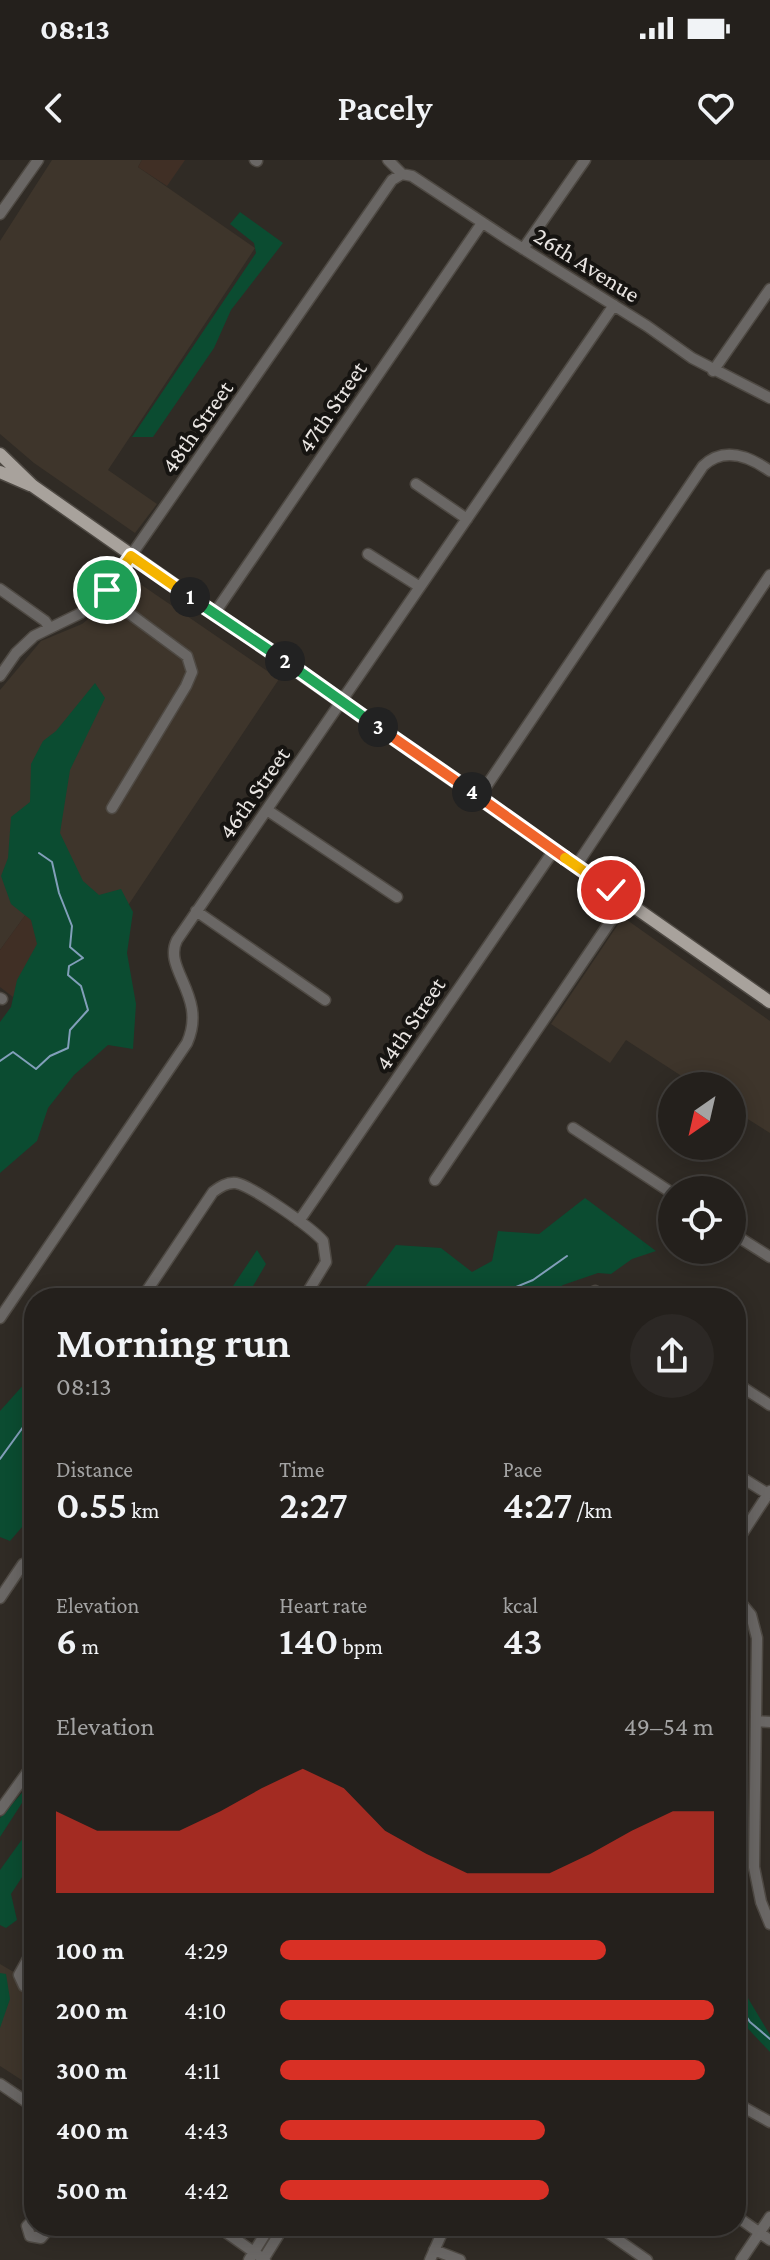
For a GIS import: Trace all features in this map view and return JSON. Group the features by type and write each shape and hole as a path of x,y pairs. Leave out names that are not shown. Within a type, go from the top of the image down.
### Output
{"main road":[{"path":"3,455 33,486 131,556 770,1002"},
{"path":"0,472 7,478 33,486"}],"street":[{"path":"0,214 38,160"},
{"name":"26th Avenue","path":"388,160 402,174 412,176 713,371 770,398"},
{"path":"523,249 585,160"},
{"name":"48th Street","path":"0,676 27,641 81,613 103,594 392,180 402,174"},
{"name":"47th Street","path":"214,614 482,223"},
{"path":"713,371 770,289"},
{"name":"46th Street","path":"0,1318 187,1043 193,1019 191,1002 174,961 173,950 196,911 614,305"},
{"path":"479,797 703,466 713,458 738,455 768,465"},
{"path":"416,484 467,519"},
{"path":"368,554 420,587"},
{"path":"576,866 770,575"},
{"path":"0,589 49,627"},
{"path":"103,594 187,656 192,672 112,808"},
{"path":"267,810 397,897"},
{"name":"44th Street","path":"299,1221 554,850"},
{"path":"435,1180 625,900"},
{"path":"196,911 325,1000"},
{"path":"573,1128 658,1184"},
{"path":"149,1288 205,1203 222,1186 233,1183 250,1189 319,1237 325,1246 326,1256 324,1266 310,1288"},
{"path":"746,1242 770,1257"},
{"path":"746,1389 770,1405"},
{"path":"746,1480 769,1493 746,1528"},
{"path":"0,1598 24,1566"},
{"path":"746,1608 756,1630 754,1867 761,1902 770,1924"},
{"path":"756,1721 770,1722"},
{"path":"0,1810 24,1777"},
{"path":"24,1963 19,1978 24,1986"},
{"path":"0,2084 24,2100"},
{"path":"746,2109 770,2122"},
{"path":"741,2260 770,2217"},
{"path":"746,2223 770,2240"},
{"path":"228,2236 251,2256 264,2260 278,2236"},
{"path":"251,2256 264,2236"},
{"path":"441,2236 432,2255 460,2260"},
{"path":"612,2236 647,2260"}],"shaded area":[{"path":"52,160 142,160 138,167 255,248 108,470 157,504 135,533 34,463 0,434 0,241"},
{"path":"142,160 185,160 167,186 138,167"},
{"path":"130,577 279,679 113,928 48,884 0,950 0,690 41,641 82,624 118,595"},
{"path":"48,884 82,906 13,997 0,987 0,950"},
{"path":"627,920 770,1021 770,1133 746,1118 746,1072 675,1072 626,1040 610,1063 551,1024 619,923"},
{"path":"0,1964 24,1978 24,2082 0,2066"}],"green space":[{"path":"240,212 283,243 231,310 214,348 153,437 132,437 256,253 254,243 230,224"},
{"path":"95,683 105,698 70,770 60,833 83,881 99,895 121,889 133,912 127,953 136,1004 133,1049 108,1045 74,1075 48,1108 37,1141 0,1173 0,1022 11,1007 17,980 37,944 31,920 11,904 1,876 8,858 11,817 30,802 31,764 43,741 56,731"},
{"path":"585,1198 656,1251 632,1259 611,1274 598,1273 559,1288 364,1288 396,1245 441,1248 472,1272 492,1261 498,1231 539,1234"},
{"path":"257,1250 266,1264 252,1288 232,1288"},
{"path":"24,1384 24,1525 10,1541 0,1537 0,1411"},
{"path":"24,1790 24,1802 0,1837 0,1818"},
{"path":"23,1838 24,1874 11,1894 17,1920 6,1928 0,1925 0,1870"},
{"path":"0,1973 6,1974 10,1999 0,2028"},
{"path":"746,1995 770,2035 770,2052 746,2027"}],"waterway":[{"path":"0,1061 13,1052 36,1069 50,1056 68,1048 70,1030 88,1010 81,986 68,975 69,966 83,958 70,947 72,926 59,893 52,862 39,853"},
{"path":"513,1288 533,1280 567,1256"},
{"path":"0,1459 24,1426"},
{"path":"746,2016 770,2039"}],"route":[{"path":"107,590 131,556 611,890"}]}
